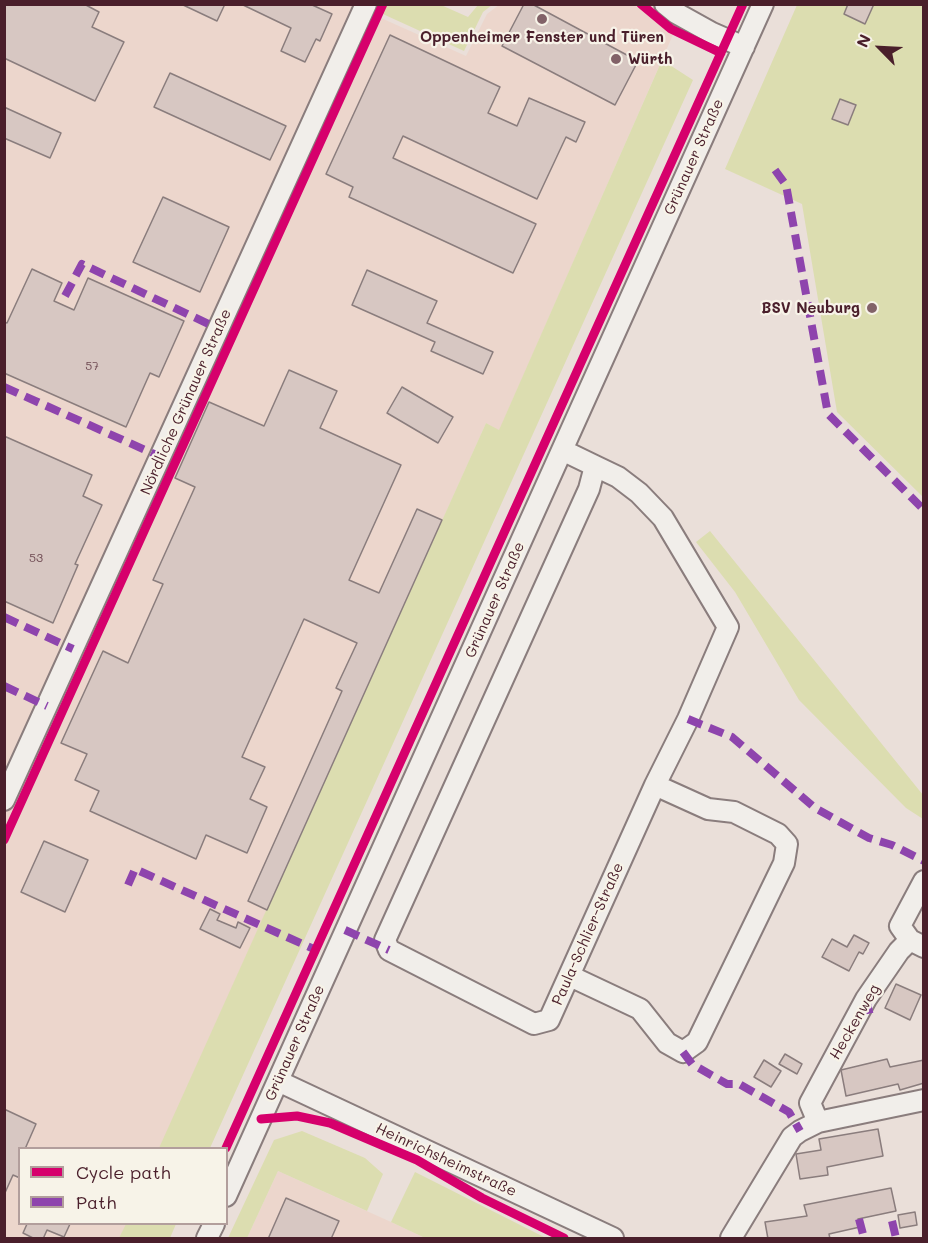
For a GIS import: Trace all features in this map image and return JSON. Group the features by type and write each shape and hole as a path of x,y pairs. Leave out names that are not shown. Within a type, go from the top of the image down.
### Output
{"street":[{"name":"Nördliche Grünauer Straße","path":"4,800 366,4"},
{"path":"665,4 676,13 712,33 744,47"},
{"name":"Grünauer Straße","path":"228,1192 763,4"},
{"name":"Paula-Schlier-Straße","path":"562,450 618,477 639,493 663,518 728,627 549,1020 534,1023 389,950 385,940 589,489 595,466"},
{"path":"570,976 640,1009 667,1043 682,1052 698,1042 784,863 787,844 778,834 735,812 708,809 656,785"},
{"path":"917,944 900,926 924,881"},
{"name":"Heckenweg","path":"818,1122 810,1103 866,999 898,951 917,944"},
{"name":"Heinrichsheimstraße","path":"278,1081 614,1239"},
{"path":"731,1239 792,1137 818,1122 924,1100"},
{"path":"207,1239 214,1225"}],"shaded area":[{"path":"5,5 361,5 381,18 466,56 487,14 499,5 686,5 499,431 486,423 160,1147 18,1147 18,1225 126,1225 120,1238 5,1238"},
{"path":"278,1171 391,1222 425,1238 247,1238"}],"green space":[{"path":"368,5 441,5 468,17 478,5 492,5 483,12 464,51"},
{"name":"BSV Neuburg","path":"797,5 923,5 923,497 837,412 802,204 725,169"},
{"path":"662,60 693,80 210,1147 159,1147 486,423 499,430"},
{"path":"710,531 923,795 923,819 906,808 799,700 735,592 696,542"},
{"path":"302,1131 365,1158 383,1174 367,1211 278,1171 247,1238 228,1238 274,1140"},
{"path":"415,1172 546,1238 425,1238 391,1222"},
{"path":"126,1225 176,1225 170,1238 119,1238"}],"building":[{"path":"4,4 84,4 99,12 92,27 124,42 95,101 4,58"},
{"path":"181,4 225,4 217,21"},
{"path":"241,4 310,4 332,14 320,41 316,39 305,62 281,51 291,28"},
{"path":"524,4 532,4 638,61 615,105 502,46"},
{"path":"848,4 874,4 865,24 844,14"},
{"path":"390,35 500,87 488,113 517,126 529,98 585,122 576,142 566,137 537,199 403,136 393,158 536,224 513,273 349,197 353,187 326,174"},
{"path":"170,73 286,126 270,160 154,107"},
{"path":"840,99 856,105 848,125 832,119"},
{"path":"4,107 61,133 50,158 4,138"},
{"path":"163,197 229,227 200,292 133,262"},
{"path":"32,269 62,283 54,301 74,310 88,278 184,321 159,377 150,373 126,427 4,373 4,322 7,323"},
{"path":"367,270 437,301 427,323 493,352 483,374 431,351 435,342 352,305"},
{"path":"289,370 337,391 320,428 401,465 349,580 379,593 417,509 442,520 267,910 248,901 342,691 336,688 357,643 304,619 242,757 265,767 250,799 267,807 247,853 206,835 196,859 90,811 99,791 75,780 87,754 61,743 103,651 128,663 163,584 153,580 195,487 175,478 209,402 264,426"},
{"path":"402,387 453,417 438,443 387,413"},
{"path":"4,436 92,475 83,496 102,505 75,564 78,565 53,623 4,601"},
{"path":"44,841 88,860 65,912 21,892"},
{"path":"210,909 220,914 217,920 236,928 238,922 250,928 240,948 200,929"},
{"path":"854,935 869,943 863,954 859,952 849,971 822,957 832,939 847,947"},
{"path":"896,984 921,995 910,1020 885,1008"},
{"path":"785,1054 802,1064 797,1074 779,1064"},
{"path":"887,1059 890,1067 924,1060 924,1083 900,1090 898,1084 846,1096 841,1070"},
{"path":"764,1060 781,1071 771,1087 754,1077"},
{"path":"4,1109 36,1124 26,1147 18,1147 18,1177 13,1175 4,1195"},
{"path":"878,1129 883,1156 827,1167 828,1175 800,1179 796,1154 821,1150 819,1139"},
{"path":"891,1188 896,1211 858,1219 860,1227 829,1234 830,1239 768,1239 765,1222 807,1216 804,1205"},
{"path":"286,1198 339,1221 331,1239 268,1239"},
{"path":"915,1212 917,1225 900,1228 898,1215"},
{"path":"27,1225 70,1225 64,1237 47,1230 43,1239 35,1239 23,1233"}],"marked path":[{"path":"775,170 786,185 828,414 924,510"},
{"path":"65,296 82,264 219,329"},
{"path":"4,387 161,457"},
{"path":"4,617 73,649"},
{"path":"4,686 47,706"},
{"path":"688,719 732,737 815,808 869,838 892,845 924,861"},
{"path":"128,885 135,869 316,950"},
{"path":"345,930 389,950"},
{"path":"866,999 870,1016"},
{"path":"683,1052 692,1064 727,1084 739,1084 789,1112 800,1131"},
{"path":"859,1219 864,1238"},
{"path":"892,1221 896,1238"}],"cycle path":[{"path":"4,840 383,4"},
{"path":"641,4 671,29 721,53"},
{"path":"226,1147 743,4"},
{"path":"261,1119 297,1116 330,1123 417,1160 482,1198 564,1238"}],"place":[{"name":"Oppenheimer Fenster und Türen","path":"542,19"},
{"name":"Würth","path":"616,59"},
{"name":"BSV Neuburg","path":"872,308"}]}
